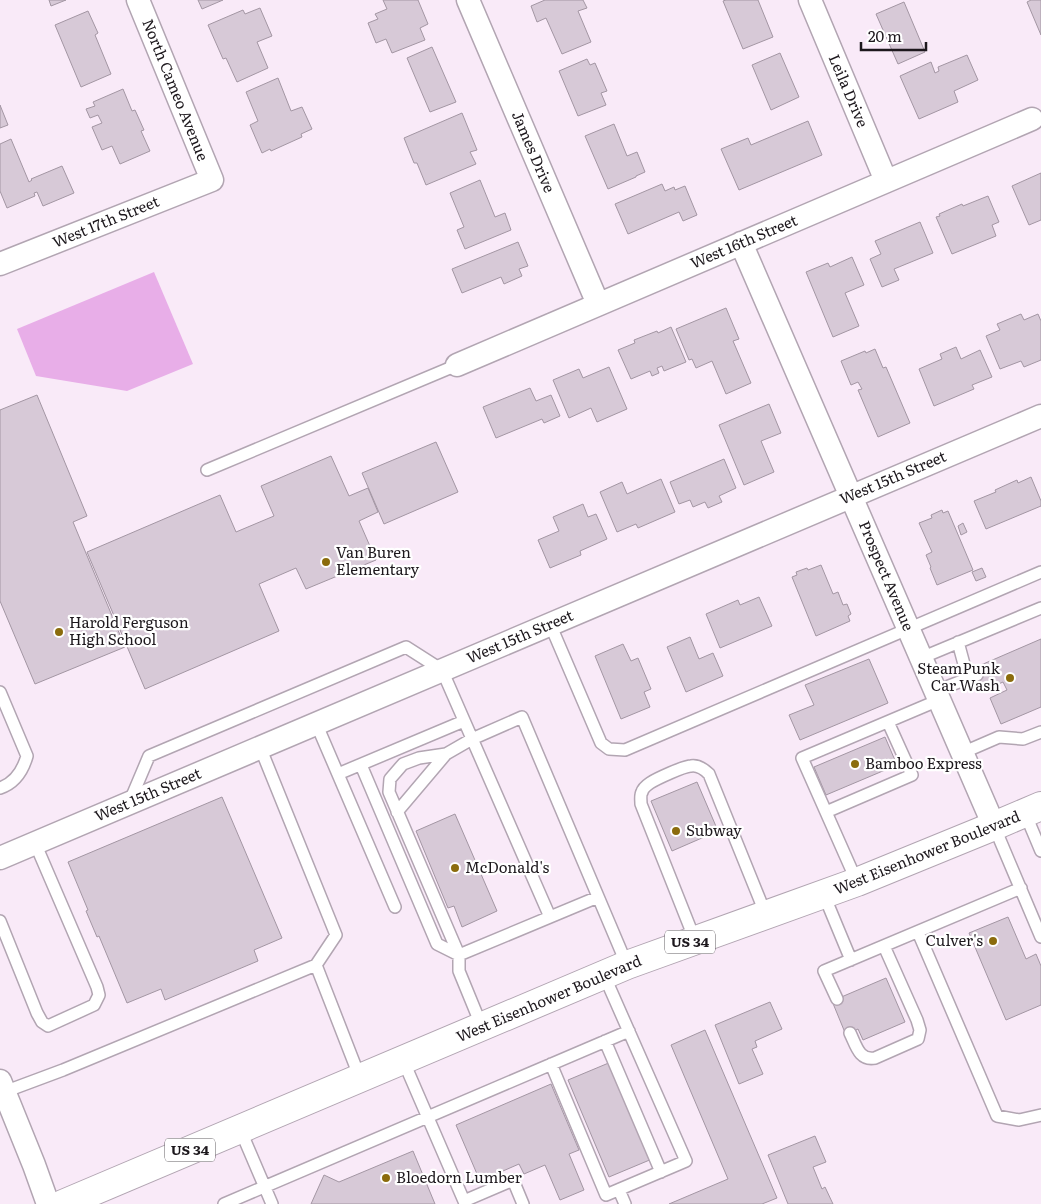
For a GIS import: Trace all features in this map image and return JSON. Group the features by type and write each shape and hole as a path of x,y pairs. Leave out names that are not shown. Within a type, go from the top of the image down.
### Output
{"highway":[{"name":"West Eisenhower Boulevard","path":"63,1204 616,970 824,895 1033,810"}],"street":[{"name":"North Cameo Avenue","path":"138,0 212,180"},
{"name":"James Drive","path":"468,0 598,304"},
{"name":"Leila Drive","path":"810,0 886,181"},
{"name":"West 16th Street","path":"457,365 1032,119"},
{"name":"West 17th Street","path":"0,264 212,180"},
{"name":"Prospect Avenue","path":"741,243 994,826"},
{"name":"West 15th Street","path":"0,858 1041,416"},
{"path":"2,1086 48,1204"}],"lane":[{"path":"207,470 457,365"},
{"path":"550,624 601,743 609,749 625,750 1041,572"},
{"path":"921,658 1041,608"},
{"path":"857,882 802,758 888,722 973,677 958,642"},
{"path":"130,803 149,756 406,647 442,670 550,918"},
{"path":"0,692 27,756 24,765 12,782 0,788"},
{"path":"397,812 446,754 472,738 522,717 598,897 629,1031 686,1161 606,1195 551,1064"},
{"path":"338,774 464,721"},
{"path":"826,812 912,775 888,722"},
{"path":"316,723 395,907"},
{"path":"962,753 1000,737 1023,739 1041,732"},
{"path":"2,1086 63,1070 316,965 336,935 260,747"},
{"path":"446,754 419,758 403,764 390,779 389,792 460,955 459,971 482,1027"},
{"path":"360,765 437,944 460,955 598,897"},
{"path":"695,940 642,804 641,797 646,786 651,782 684,768 691,766 699,767 709,774 766,915"},
{"path":"1033,810 1041,851"},
{"path":"994,826 1041,937"},
{"path":"0,922 42,1022 48,1026 94,1005 99,995 98,987 35,843"},
{"path":"837,999 824,971 1021,888"},
{"path":"824,895 852,960"},
{"path":"918,932 997,1116 1019,1120 1041,1116"},
{"path":"850,1033 863,1057 868,1060 918,1039 920,1030 918,1020 884,946"},
{"path":"316,965 360,1078"},
{"path":"224,1204 629,1031"},
{"path":"605,1041 661,1172"},
{"path":"403,1060 464,1201 514,1180 523,1204"},
{"path":"240,1129 272,1204"},
{"path":"619,1190 625,1204"}],"shaded area":[{"path":"154,272 193,364 127,391 36,376 17,329"}],"building":[{"path":"49,0 66,0 51,6"},
{"path":"198,0 223,0 202,9"},
{"path":"383,0 418,0 428,24 420,28 425,40 392,53 386,39 376,43 368,23 378,19 375,14 387,9"},
{"path":"545,0 583,0 587,8 578,11 591,42 562,54 546,18 537,22 531,6"},
{"path":"758,0 773,37 743,49 723,1"},
{"path":"1041,0 1041,35 1027,2"},
{"path":"904,2 925,52 898,64 876,14"},
{"path":"260,8 272,36 257,42 268,68 237,82 226,58 223,59 208,25 243,10 245,14"},
{"path":"88,11 98,33 95,35 111,74 81,87 55,25"},
{"path":"432,47 456,102 430,112 407,58"},
{"path":"780,53 799,97 771,110 752,65"},
{"path":"967,55 978,80 954,91 958,102 919,119 900,76 931,62 935,73 939,71 938,67"},
{"path":"587,59 590,65 595,63 607,91 601,93 606,105 578,116 559,71"},
{"path":"278,78 291,111 302,107 312,129 301,134 302,137 262,153 250,125 258,121 246,92"},
{"path":"123,89 132,111 135,110 144,130 141,131 150,151 120,164 112,146 102,150 92,127 102,123 98,115 90,118 86,109 95,106 93,102"},
{"path":"0,105 8,125 0,128"},
{"path":"462,113 477,150 470,152 476,164 426,185 417,163 414,163 404,138"},
{"path":"808,121 822,155 739,190 721,149 748,138 751,145"},
{"path":"614,124 627,156 637,152 645,172 608,189 585,136"},
{"path":"11,139 29,182 31,179 62,166 74,193 43,206 37,192 34,193 35,196 7,208 0,191 0,144"},
{"path":"1041,173 1041,220 1029,225 1012,186"},
{"path":"480,180 495,217 505,213 511,230 465,249 457,230 464,227 450,193"},
{"path":"662,184 665,191 674,187 675,190 685,186 697,215 683,221 679,212 628,234 615,204"},
{"path":"988,196 999,222 992,225 996,236 952,254 936,217 962,204 963,206"},
{"path":"920,222 933,253 894,269 899,280 882,287 870,259 881,254 875,241"},
{"path":"518,242 528,266 519,269 522,276 504,284 501,277 462,293 452,269"},
{"path":"852,257 864,285 845,293 859,326 833,337 806,272 828,263 830,267"},
{"path":"726,308 739,339 733,341 751,383 726,394 712,361 696,368 692,359 689,360 676,329"},
{"path":"1021,314 1024,320 1038,314 1041,321 1041,360 1024,367 1021,361 1000,369 986,336 1000,330 997,324"},
{"path":"671,327 686,362 664,371 662,366 657,368 659,373 652,376 650,371 631,379 618,350 635,343 634,340"},
{"path":"956,347 961,359 980,350 992,377 972,385 974,389 934,406 919,369 942,359 940,354"},
{"path":"875,349 883,368 886,367 910,423 878,437 858,390 862,389 858,382 851,385 841,361"},
{"path":"609,367 627,409 597,422 591,408 569,418 553,380 579,369 583,378"},
{"path":"530,388 536,401 551,395 560,416 544,423 542,419 496,438 483,407"},
{"path":"37,395 87,516 73,522 125,647 35,684 0,601 0,410"},
{"path":"769,404 781,433 761,441 774,472 744,485 719,425"},
{"path":"436,442 458,492 384,524 362,473"},
{"path":"331,456 349,496 368,488 378,512 359,521 376,560 306,589 296,568 259,584 279,631 145,689 87,552 220,495 236,532 274,516 261,486"},
{"path":"724,459 736,488 719,496 722,502 708,508 705,502 693,507 690,500 679,504 670,482"},
{"path":"1031,477 1041,501 1041,506 986,529 974,501 996,492 995,490 1017,480 1018,483"},
{"path":"661,479 675,512 638,528 636,524 617,532 600,492 622,482 627,494"},
{"path":"583,504 588,517 596,514 607,539 580,551 581,555 550,568 538,540 559,531 553,517"},
{"path":"942,510 943,513 948,511 973,570 937,585 926,555 932,552 919,523 932,518 931,515"},
{"path":"963,523 967,532 961,535 958,526"},
{"path":"821,565 833,594 838,592 843,605 847,604 851,614 848,616 850,621 816,636 792,577 797,575 796,572"},
{"path":"982,568 986,577 976,581 972,572"},
{"path":"759,597 772,626 720,648 706,614 738,600 740,605"},
{"path":"690,637 699,659 713,653 723,676 686,692 667,647"},
{"name":"SteamPunk Car Wash","path":"1041,639 1041,707 1001,724 990,698 1007,690 1003,682 983,691 974,668"},
{"path":"623,644 631,661 638,658 651,689 644,692 650,707 621,719 595,656"},
{"path":"869,659 888,703 800,740 789,715 814,705 805,685"},
{"path":"885,737 897,765 826,795 814,767"},
{"path":"697,782 718,831 672,851 651,801"},
{"path":"222,797 282,938 254,950 258,961 165,1000 161,989 127,1003 99,936 97,937 86,911 88,910 68,862"},
{"name":"McDonald's","path":"455,814 497,911 462,927 454,906 448,908 416,831"},
{"path":"1008,917 1026,959 1036,954 1041,966 1041,1005 1006,1020 969,933"},
{"path":"886,978 905,1022 863,1040 858,1029 846,1035 832,1001"},
{"path":"770,1002 782,1029 755,1041 757,1047 752,1049 763,1074 739,1084 715,1025"},
{"path":"705,1030 777,1198 762,1204 669,1204 728,1179 671,1045"},
{"path":"611,1062 652,1159 609,1177 568,1080"},
{"path":"551,1084 579,1150 569,1154 584,1190 560,1200 545,1165 524,1174 519,1164 480,1181 456,1125"},
{"path":"815,1136 826,1162 813,1167 822,1189 825,1187 833,1204 788,1204 768,1155"},
{"name":"Bloedorn Lumber","path":"413,1151 435,1204 311,1204 324,1175 339,1182"}],"place":[{"name":"Van Buren Elementary","path":"326,562"},
{"name":"Harold Ferguson High School","path":"59,632"},
{"name":"SteamPunk Car Wash","path":"1010,678"},
{"name":"Bamboo Express","path":"855,764"},
{"name":"Subway","path":"676,831"},
{"name":"McDonald's","path":"455,868"},
{"name":"Culver's","path":"993,941"},
{"name":"Bloedorn Lumber","path":"386,1178"}]}
